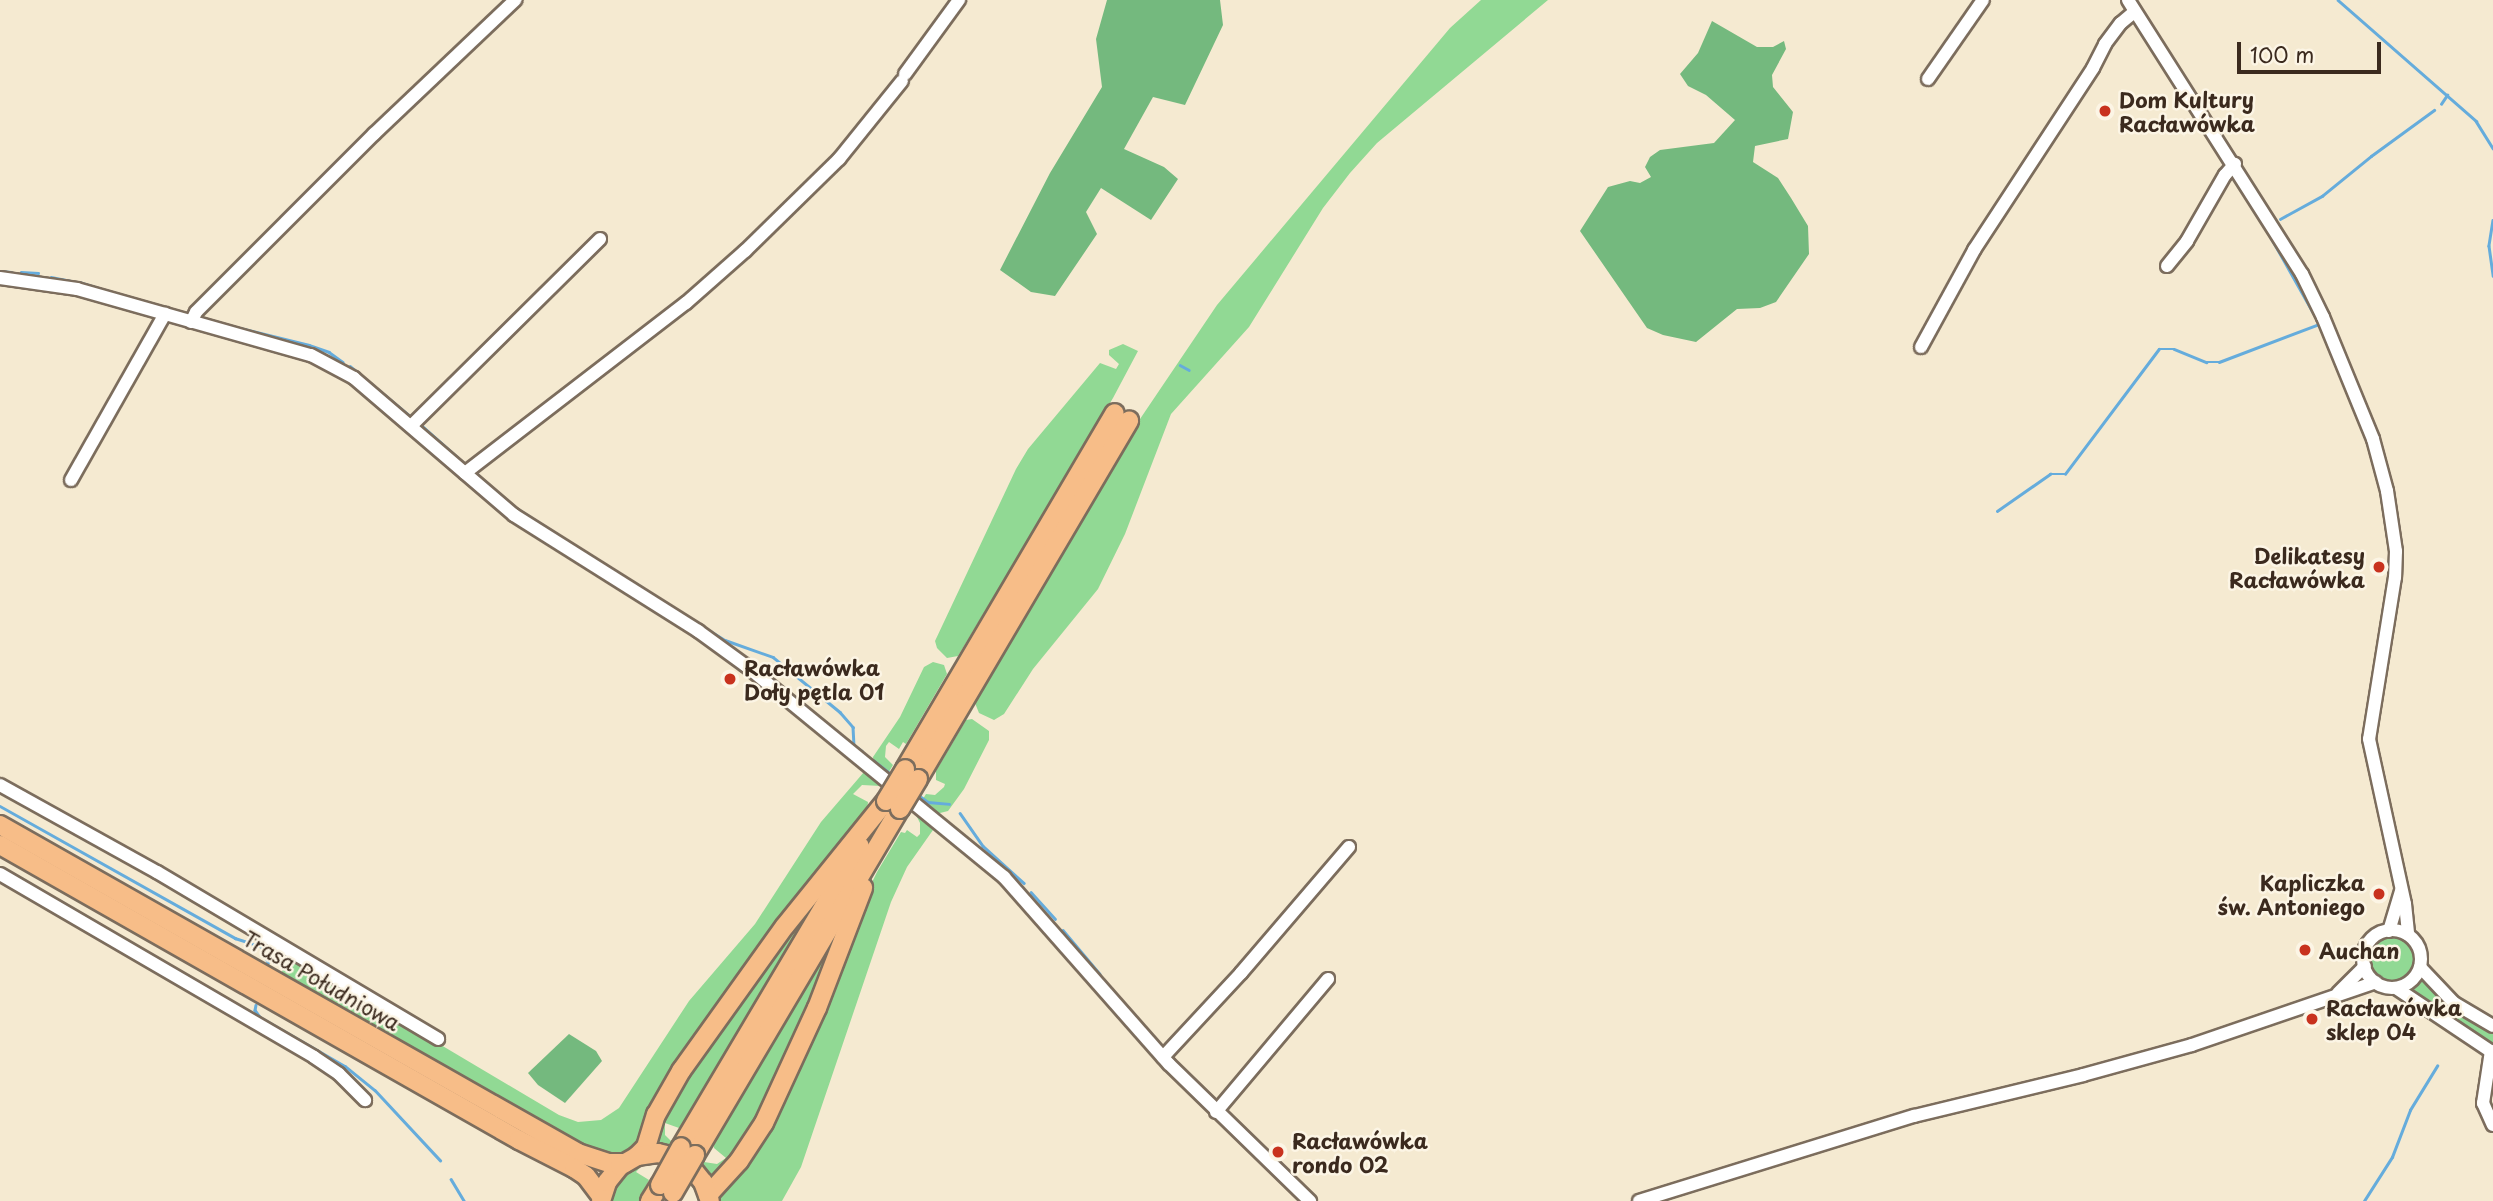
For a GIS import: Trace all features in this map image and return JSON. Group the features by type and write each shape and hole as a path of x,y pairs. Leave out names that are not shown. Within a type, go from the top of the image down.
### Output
{"highway":[{"path":"650,1201 667,1193 688,1151 1122,417"},
{"path":"709,1198 764,1124 817,1008 893,805"},
{"path":"601,1199 610,1178 646,1147 656,1115 681,1071 785,926 893,805"},
{"name":"Trasa Południowa","path":"0,825 578,1153 600,1162 631,1160 658,1153 684,1162 699,1176 709,1198"},
{"path":"688,1151 880,843"},
{"name":"Trasa Południowa","path":"0,845 519,1140 574,1167 594,1184 601,1199"}],"street":[{"path":"191,321 365,143 515,0"},
{"path":"466,473 686,303 745,251 839,159 904,78 960,0"},
{"path":"1928,79 1983,0"},
{"path":"1921,347 1974,250 2131,6 2278,233 2323,317 2373,439 2388,491 2396,551 2395,577 2369,739 2408,935 2419,949 2420,967 2409,983 2396,988"},
{"path":"2167,265 2187,241 2225,175 2235,164"},
{"path":"411,426 600,239"},
{"path":"0,278 67,287 191,321 325,361 354,378 533,528 688,625 745,665 972,849 1024,895 1163,1057 1216,1112 1310,1201"},
{"path":"71,480 164,314"},
{"path":"0,785 168,879 438,1039"},
{"path":"1163,1057 1241,973 1349,847"},
{"path":"0,874 314,1056 339,1074 365,1100"},
{"path":"2337,993 2365,966 2369,943 2389,930 2401,891"},
{"path":"2389,930 2408,935"},
{"path":"2365,966 2376,982"},
{"path":"2420,967 2454,1003 2493,1026"},
{"path":"1216,1112 1328,979"},
{"path":"1639,1201 1914,1116 2150,1058 2376,982 2396,988 2492,1052 2489,1084 2483,1103 2493,1125"}],"green space":[{"path":"1107,0 1220,0 1223,25 1185,105 1153,97 1124,149 1164,167 1178,179 1151,220 1101,188 1086,212 1097,234 1055,296 1031,292 1000,270 1050,173 1102,87 1096,39"},
{"path":"1481,0 1548,0 1377,143 1350,173 1323,208 1249,327 1171,414 1125,534 1098,589 1033,669 1004,714 994,720 979,713 975,703 1066,545 1140,419 1217,305 1450,28"},
{"path":"1712,21 1757,47 1773,47 1784,41 1786,49 1772,75 1773,87 1793,112 1788,139 1755,146 1753,162 1778,178 1791,198 1808,226 1809,254 1776,302 1760,308 1737,309 1696,342 1663,335 1647,328 1580,231 1608,187 1630,181 1640,183 1651,177 1645,167 1650,157 1660,150 1714,143 1735,120 1706,95 1688,86 1680,74 1698,53"},
{"path":"1123,344 1138,351 1113,398 958,656 947,658 937,648 935,641 1016,469 1028,449 1100,363 1116,369 1119,364 1109,355 1109,350"},
{"path":"933,662 944,665 947,674 906,744 903,742 899,749 889,742 886,746 885,757 893,765 887,775 874,765 873,757 900,717 924,667"},
{"path":"972,719 989,731 989,740 964,789 948,811 936,814 921,802 926,794 935,795 944,787 945,784 936,780 936,771 966,720"},
{"path":"864,772 881,786 862,785 853,794 868,802 867,811 638,1141 623,1153 614,1156 591,1154 279,976 291,956 559,1115 578,1122 601,1120 619,1108 689,1001 755,924 821,822"},
{"path":"915,813 933,830 907,867 891,902 801,1167 782,1201 717,1201 877,872 901,832 905,833 907,830 917,837 920,834 920,823"},
{"path":"825,888 684,1126 679,1128 665,1123 665,1135 673,1143 670,1149 653,1146 675,1091 818,890"},
{"path":"842,925 827,971 753,1132 712,1180 701,1167 704,1162 717,1164 726,1158 714,1148 713,1143"},
{"path":"2393,937 2409,943 2415,959 2409,975 2393,981 2377,975 2371,959 2377,943"},
{"path":"2421,978 2451,1008 2493,1032 2493,1046 2408,988"},
{"path":"569,1034 596,1051 602,1061 565,1103 538,1085 528,1073"},
{"path":"662,1162 643,1164 636,1172 649,1180 639,1201 609,1201 613,1188 625,1172 640,1164"}],"waterway":[{"path":"2338,0 2476,121 2493,148"},
{"path":"2441,104 2447,95"},
{"path":"2280,219 2322,196 2434,110"},
{"path":"2493,220 2489,246 2493,276"},
{"path":"1997,511 2050,474 2065,474 2159,349 2174,349 2206,362 2219,362 2319,324 2264,226"},
{"path":"0,271 11,272"},
{"path":"21,272 38,273"},
{"path":"51,277 71,281"},
{"path":"79,282 112,292"},
{"path":"129,297 186,313"},
{"path":"202,318 231,326"},
{"path":"240,328 309,345 329,352 343,362"},
{"path":"1180,365 1189,370"},
{"path":"350,366 410,416"},
{"path":"420,424 464,463"},
{"path":"476,473 500,495"},
{"path":"507,502 560,536"},
{"path":"605,565 642,587"},
{"path":"651,594 725,640 773,657 840,712 853,727 854,745 862,751"},
{"path":"873,760 892,775"},
{"path":"917,794 928,802 949,804"},
{"path":"0,806 235,938 262,947 268,963"},
{"path":"960,813 983,846 1024,883"},
{"path":"1031,892 1055,919"},
{"path":"1063,930 1100,974"},
{"path":"256,1005 255,1010 260,1017 345,1066 375,1090 440,1160"},
{"path":"2364,1201 2392,1157 2410,1110 2437,1066"},
{"path":"451,1179 464,1201"}],"place":[{"name":"Dom Kultury Racławówka","path":"2105,111"},
{"name":"Delikatesy Racławówka","path":"2379,567"},
{"name":"Racławówka Doły pętla 01","path":"730,679"},
{"name":"Kapliczka św. Antoniego","path":"2379,894"},
{"name":"Auchan","path":"2305,950"},
{"name":"Racławówka sklep 04","path":"2312,1019"},
{"name":"Racławówka rondo 02","path":"1278,1152"}]}
